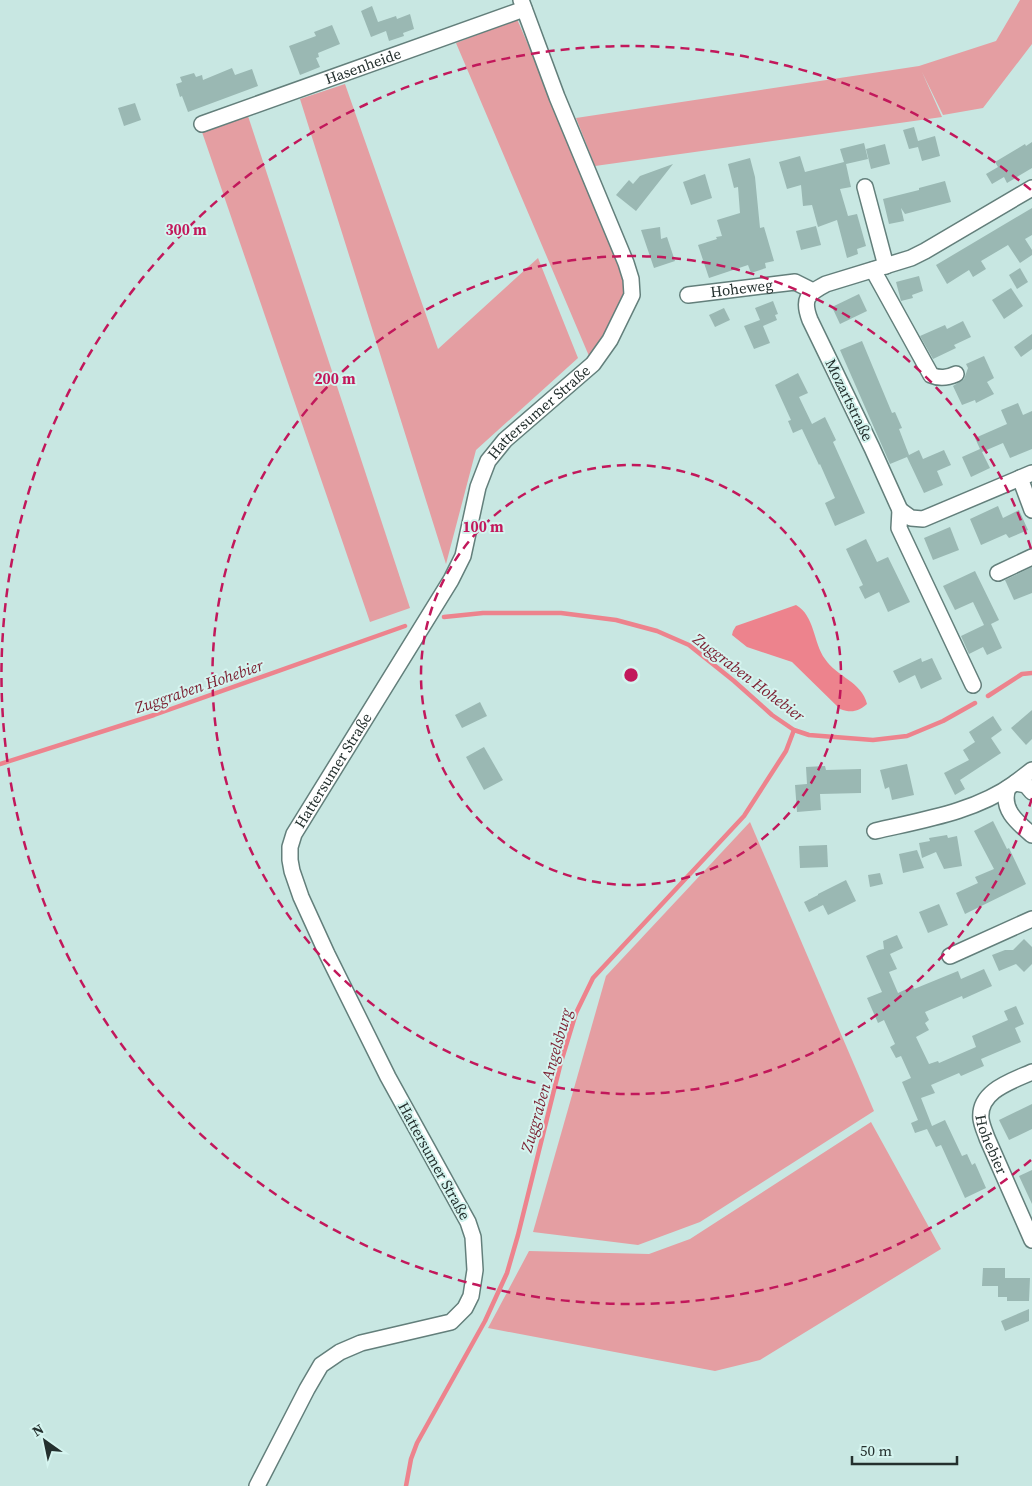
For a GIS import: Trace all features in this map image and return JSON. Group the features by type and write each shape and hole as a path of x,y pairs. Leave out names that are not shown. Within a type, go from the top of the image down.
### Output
{"street":[{"name":"Hasenheide","path":"202,124 523,4"},
{"name":"Hattersumer Straße","path":"257,1486 306,1389 321,1365 340,1352 361,1343 451,1322 465,1308 471,1296 474,1270 473,1238 468,1222 388,1077 327,954 301,897 292,871 290,847 294,834 452,580 463,556 478,487 488,461 505,440 593,364 610,340 632,295 631,280 626,263 557,97 523,4"},
{"path":"865,187 880,268 931,375 939,378 956,374"},
{"path":"813,291 826,284 925,252 1032,188"},
{"name":"Hoheweg","path":"688,295 795,282 813,291"},
{"name":"Mozartstraße","path":"813,291 806,300 806,310 810,320 900,510 899,528 973,685"},
{"path":"900,510 911,518 923,519 1026,475 1032,510"},
{"path":"998,573 1032,557"},
{"path":"875,831 958,810 985,800 1012,785 1032,770"},
{"path":"1012,785 1026,785 1032,792"},
{"path":"1012,785 1005,796 1012,815 1032,835"},
{"path":"950,956 1032,918"},
{"name":"Hohebier","path":"1032,1072 998,1088 990,1095 984,1103 981,1122 1032,1240"}],"shaded area":[{"path":"1020,0 1032,0 1032,44 983,108 943,115 922,72 942,117 595,166 576,118 919,66 996,41"},
{"path":"517,19 617,252 625,278 619,310 608,330 589,356 456,43"},
{"path":"345,84 438,349 538,258 578,358 476,450 446,564 300,99"},
{"path":"248,116 410,608 370,622 202,132"},
{"path":"796,605 807,616 825,659 836,671 855,685 864,696 867,704 864,707 854,711 840,709 792,662 747,647 732,635 736,626"},
{"path":"750,822 874,1111 700,1222 638,1245 533,1232 606,976"},
{"path":"871,1122 941,1249 760,1360 715,1371 488,1328 529,1251 649,1254 690,1239"}],"building":[{"path":"372,6 378,22 396,16 397,19 410,14 414,29 403,33 404,36 389,41 386,31 371,37 361,11"},
{"path":"332,25 340,44 318,53 319,57 316,58 320,67 300,75 289,46 316,36 314,32"},
{"path":"232,68 235,75 252,69 258,86 188,112 176,84 182,82 180,77 194,73 196,77 202,75 203,80"},
{"path":"135,103 141,120 124,126 118,108"},
{"path":"914,127 918,141 935,136 940,156 922,161 918,147 909,149 903,130"},
{"path":"1032,142 1032,168 1007,183 1004,177 992,184 986,174 998,167 995,162 1025,144 1026,146"},
{"path":"864,143 868,159 846,164 851,187 840,189 848,216 857,214 866,246 857,249 858,254 847,258 837,220 818,227 812,205 803,206 801,185 787,189 779,162 800,156 805,172 844,162 840,149"},
{"path":"885,144 890,164 871,169 866,149"},
{"path":"750,158 755,177 760,228 764,227 774,261 765,263 766,268 751,273 748,265 709,278 698,245 722,236 717,220 740,213 738,187 734,188 728,164"},
{"path":"673,164 636,211 616,195 629,180 633,184 640,176"},
{"path":"705,174 712,198 691,205 683,182"},
{"path":"945,181 951,202 905,214 901,208 904,221 889,224 883,199"},
{"path":"1032,208 1032,235 1025,239 1032,250 1032,255 1020,263 1008,245 981,261 986,269 973,277 969,270 947,284 936,265"},
{"path":"816,226 821,245 801,250 796,231"},
{"path":"660,227 661,239 667,237 675,261 654,268 641,230"},
{"path":"1020,268 1028,282 1017,289 1009,275"},
{"path":"919,276 923,291 912,295 913,298 901,301 896,282"},
{"path":"1011,288 1023,306 1004,319 992,300"},
{"path":"859,294 867,311 840,324 832,307"},
{"path":"773,301 778,314 775,315 777,320 763,326 770,343 754,349 744,326 760,320 755,308"},
{"path":"724,308 730,320 715,327 709,315"},
{"path":"963,321 971,337 954,345 956,348 933,359 920,336 945,325 947,329"},
{"path":"1032,334 1032,349 1021,357 1014,347"},
{"path":"862,341 892,413 895,412 902,428 899,429 909,455 919,450 923,459 944,450 951,465 937,471 943,485 924,493 907,457 890,464 840,350"},
{"path":"984,356 994,378 987,382 994,394 976,403 975,400 962,405 953,386 964,379 968,368 966,364"},
{"path":"798,373 808,393 799,397 812,424 825,417 836,440 833,442 865,513 835,526 825,503 835,498 802,429 793,433 788,421 791,420 775,385"},
{"path":"1018,403 1023,415 1032,411 1032,449 1010,458 1003,443 982,452 990,468 971,477 962,457 980,449 975,438 1007,424 1001,410"},
{"path":"998,506 1003,518 1019,510 1028,530 1009,538 1006,534 981,545 970,519"},
{"path":"950,527 959,550 933,560 924,538"},
{"path":"866,539 877,562 888,557 910,602 888,612 879,592 865,599 859,587 863,585 846,549"},
{"path":"1032,567 1032,593 1014,600 1005,580"},
{"path":"975,571 999,620 991,624 1002,648 987,655 983,647 969,654 961,636 984,625 973,602 955,610 943,586"},
{"path":"921,658 922,662 932,658 942,679 921,689 915,675 899,683 893,671"},
{"path":"480,702 487,716 462,728 455,715"},
{"path":"1032,710 1032,739 1026,745 1011,728"},
{"path":"993,716 1002,730 991,738 1001,753 960,780 965,789 955,795 944,773 969,760 963,750 975,742 969,732"},
{"path":"484,747 503,780 484,790 466,757"},
{"path":"907,764 914,795 892,800 889,787 885,789 880,770"},
{"path":"825,766 826,770 861,769 861,793 820,794 821,810 797,812 795,785 807,784 806,767"},
{"path":"993,821 1007,849 1009,848 1026,884 965,914 956,893 978,883 975,877 994,869 974,831"},
{"path":"947,835 948,838 957,836 962,866 944,869 936,852 922,858 919,843 930,841 929,838"},
{"path":"827,845 828,867 800,868 799,846"},
{"path":"917,850 924,868 903,873 899,854"},
{"path":"880,873 883,884 870,887 868,875"},
{"path":"846,880 856,901 828,915 823,905 809,912 804,902"},
{"path":"939,904 948,925 928,933 919,912"},
{"path":"897,935 903,948 890,954 897,969 889,972 898,993 913,986 914,989 958,971 961,979 984,969 992,986 963,999 962,996 925,1012 929,1020 925,1023 929,1030 916,1037 929,1064 938,1061 939,1063 976,1047 972,1036 1008,1020 1004,1011 1016,1006 1024,1024 1015,1028 1021,1042 981,1059 984,1066 961,1076 959,1073 931,1085 935,1093 921,1098 932,1126 945,1120 962,1156 967,1154 972,1165 975,1163 986,1188 965,1198 941,1145 936,1147 927,1129 915,1133 911,1123 918,1120 902,1082 911,1078 901,1056 896,1058 890,1047 895,1044 884,1020 878,1023 867,998 882,992 866,956 884,949 883,941"},
{"path":"1024,939 1032,947 1032,964 1024,972 1016,964 999,971 992,955 1005,950 1013,950"},
{"path":"1032,1104 1032,1129 1009,1140 999,1120"},
{"path":"1032,1170 1032,1204 1019,1176"},
{"path":"983,1268 1005,1268 1005,1278 1030,1278 1029,1301 1007,1301 1007,1297 998,1297 998,1286 982,1286"},
{"path":"1029,1309 1029,1321 1005,1331 1001,1321"}],"waterway":[{"name":"Zuggraben Hohebier","path":"444,617 483,613 561,613 616,620 657,631 689,645 772,715 794,730 809,735 873,740 907,736 943,721 975,703"},
{"name":"Zuggraben Hohebier","path":"0,764 154,715 405,626"},
{"path":"988,696 1022,674 1032,673"},
{"name":"Zuggraben Angelsburg","path":"406,1486 411,1459 417,1443 485,1321 507,1273 561,1062 576,1013 593,978 744,816 786,751 794,730"}]}
